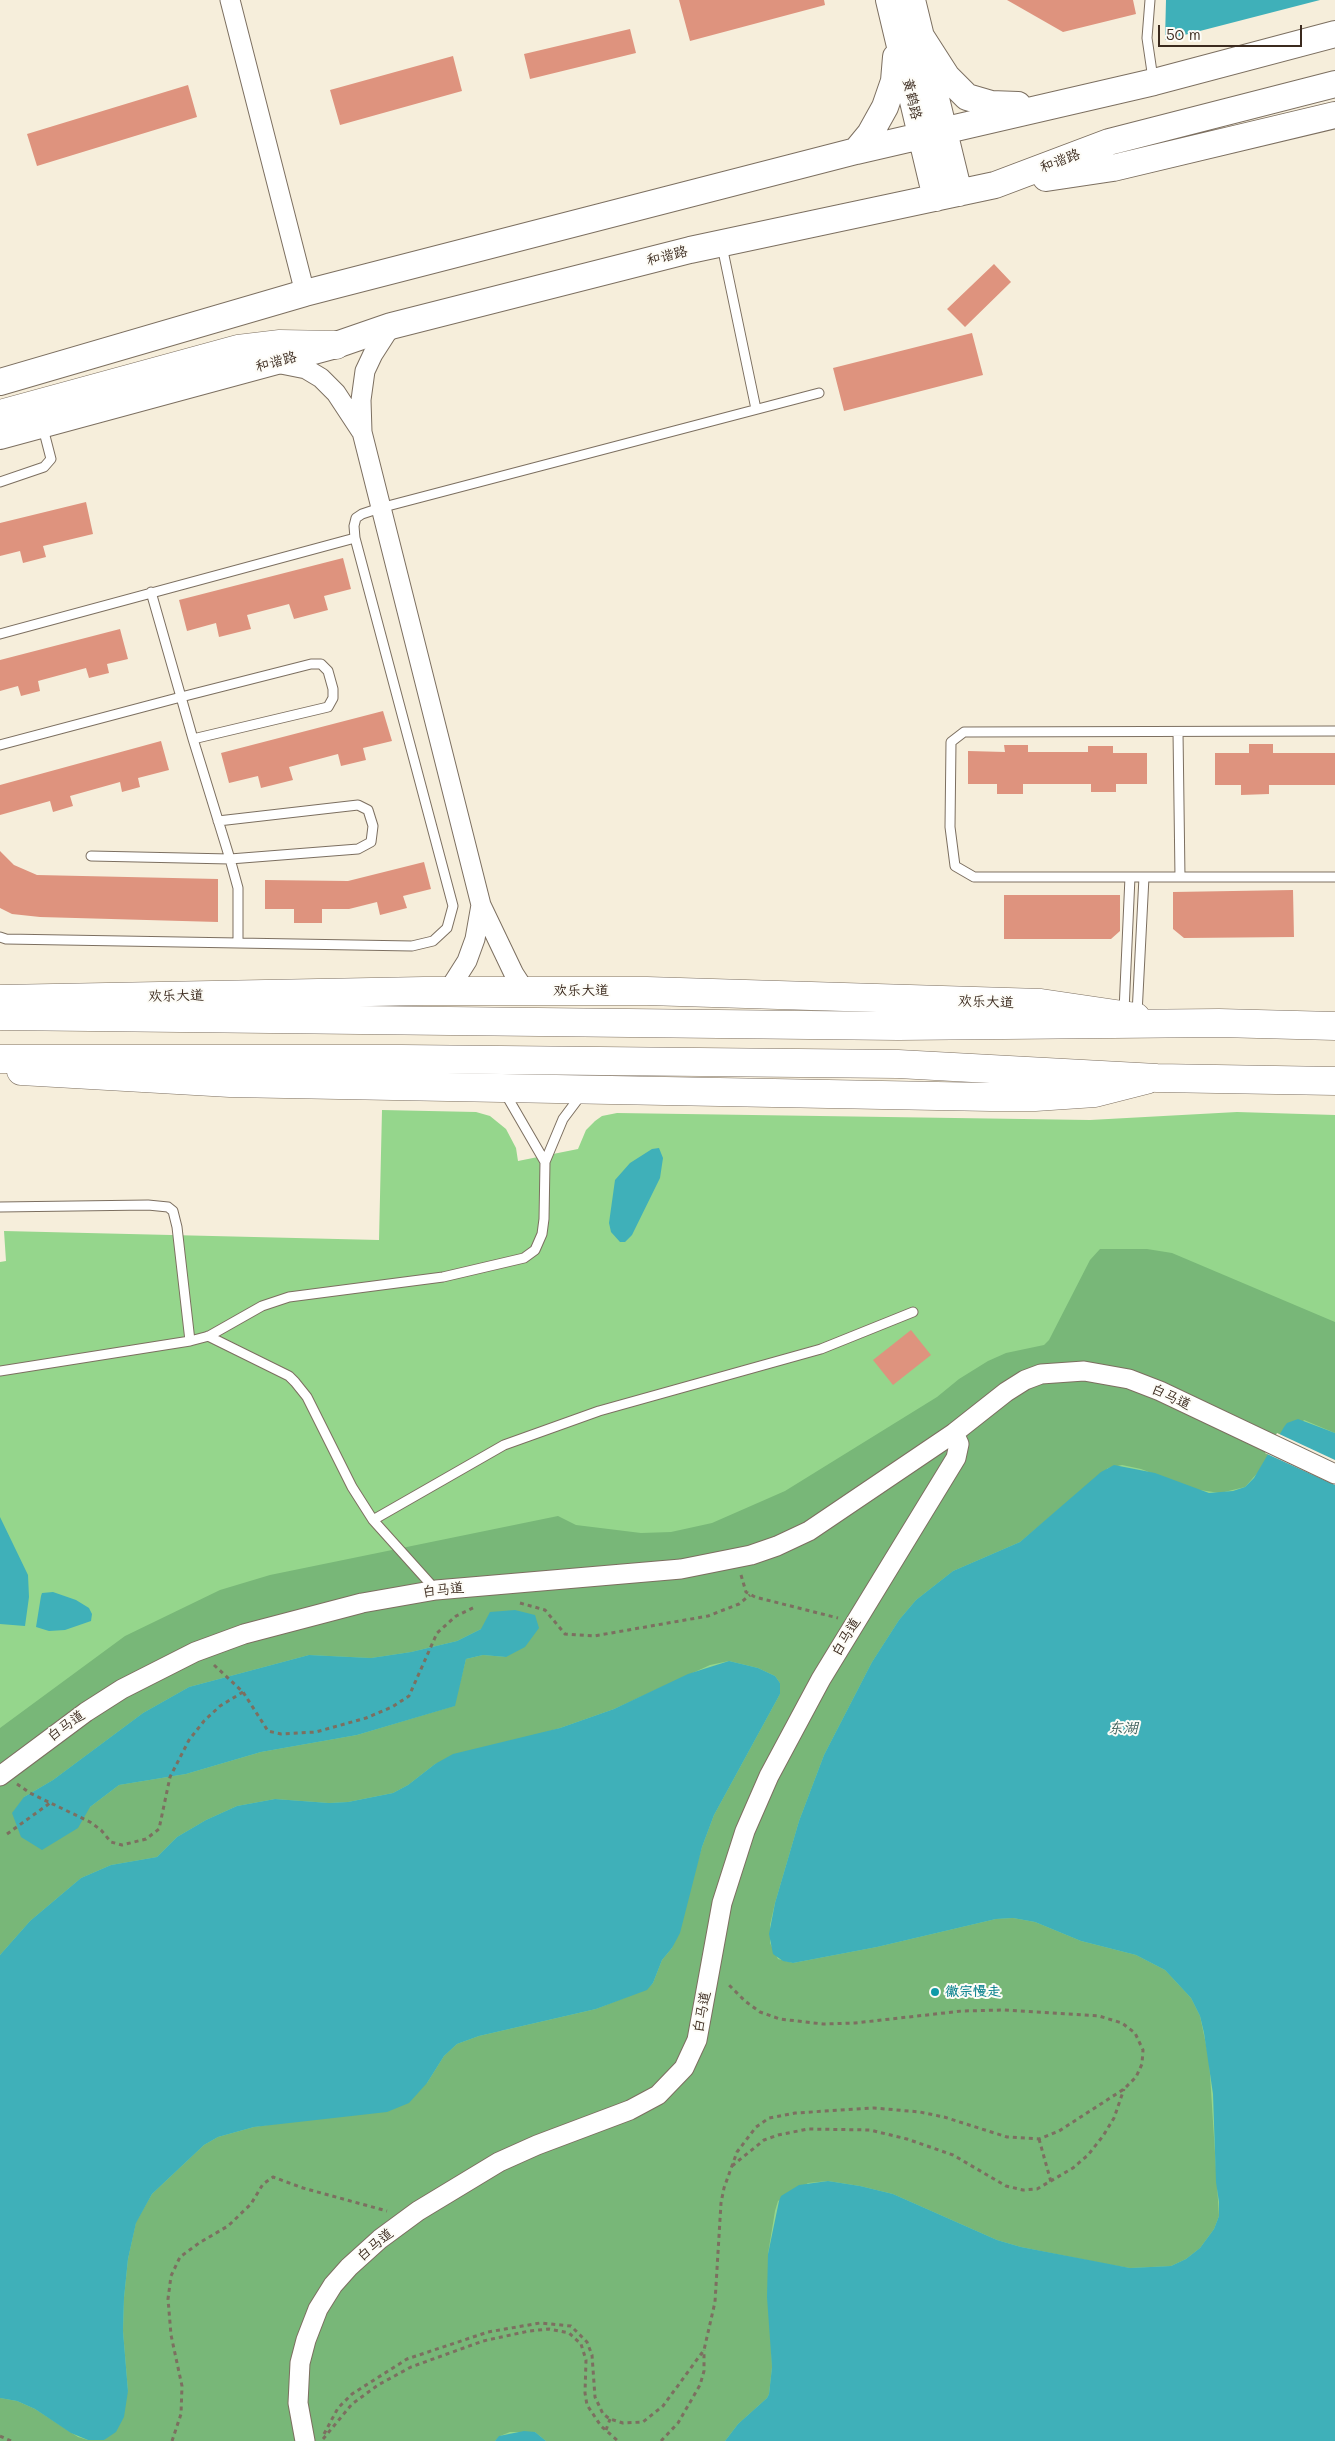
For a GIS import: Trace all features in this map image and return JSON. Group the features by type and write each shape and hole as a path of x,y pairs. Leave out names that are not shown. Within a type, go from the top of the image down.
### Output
{"main road":[{"name":"黄鹤路","path":"890,0 910,37 948,195"},
{"name":"黄鹤路","path":"910,37 912,0"},
{"path":"0,382 305,293 856,151 1154,82 1335,34"},
{"path":"856,151 880,119 891,94 896,68 910,37 962,93 976,101 991,104 1025,105 1133,81 1154,82"},
{"name":"和谐路","path":"0,436 336,345 391,326 722,243 996,185 1109,142 1335,84"},
{"path":"996,185 1113,168 1335,115"},
{"path":"0,414 238,349 280,344 336,345"},
{"name":"欢乐大道","path":"0,999 448,991 647,991 1041,1003 1140,1018 1219,1023 1335,1026"},
{"name":"欢乐大道","path":"0,1016 898,1026 1140,1018"},
{"path":"0,1059 402,1059 898,1064 1157,1078 1335,1081"},
{"path":"0,1069 230,1083 1035,1097 1095,1093 1157,1078"}],"street":[{"path":"230,0 305,293"},
{"path":"391,326 373,354 365,371 360,400 362,432 482,905 514,974 526,991"},
{"path":"273,362 306,369 321,378 336,393 362,432"},
{"path":"448,991 467,961 475,939 482,905"},
{"name":"白马道","path":"8,1780 86,1712 149,1674 218,1642 362,1603 436,1590 681,1569 737,1558 777,1546 809,1531 954,1433 1006,1392 1026,1380 1041,1374 1084,1371 1129,1379 1335,1474"},
{"name":"白马道","path":"305,2441 298,2403 300,2363 306,2340 318,2309 333,2285 349,2267 404,2221 499,2162 546,2141 630,2110 658,2096 684,2068 697,2040 722,1904 745,1831 769,1776 855,1622 956,1458 960,1444 954,1433"}],"lane":[{"path":"1150,0 1147,38 1154,82"},
{"path":"722,243 756,409"},
{"path":"0,937 6,939 412,946 433,941 447,928 453,906 356,538 354,526 358,516 380,508 819,393"},
{"path":"0,482 44,467 51,459 42,425"},
{"path":"0,634 356,538"},
{"path":"151,592 192,739 238,888 238,943"},
{"path":"0,745 311,664 321,664 328,670 333,698 328,707 192,739"},
{"path":"1335,732 964,732 951,742 950,827 955,866 974,877 1335,877"},
{"path":"1178,732 1180,877"},
{"path":"91,856 230,859 358,849 371,842 373,826 368,810 358,805 218,821"},
{"path":"1130,877 1140,1018"},
{"path":"1140,1018 1144,877"},
{"path":"502,1089 545,1162"},
{"path":"0,1372 190,1341 208,1336 262,1306 288,1297 443,1277 524,1258 535,1250 542,1234 545,1162 566,1114 585,1090"},
{"path":"0,1207 148,1204 168,1207 173,1211 177,1226 190,1341"},
{"path":"373,1520 504,1446 598,1411 822,1350 914,1312"},
{"path":"208,1336 289,1376 295,1382 307,1397 352,1487 373,1520 436,1590"}],"path":[{"path":"737,1558 743,1586 750,1595 855,1622"},
{"path":"516,1602 538,1606 545,1610 565,1634 594,1636 708,1616 739,1604 750,1595"},
{"path":"214,1665 243,1692 266,1729 276,1733 316,1732 366,1718 392,1707 409,1696 418,1681 433,1639 442,1627 456,1616 479,1605"},
{"path":"8,1780 90,1822 101,1830 111,1842 122,1845 146,1839 159,1828 170,1777 189,1740 204,1721 220,1706 243,1692"},
{"path":"7,1834 50,1803"},
{"path":"710,1968 744,2001 760,2012 796,2021 837,2024 948,2012 1004,2010 1112,2019 1130,2027 1140,2040 1143,2050 1140,2070 1124,2090 1114,2118 1103,2136 1073,2168 1051,2182 1030,2190 1006,2186 971,2165 940,2150 884,2132 850,2128 808,2129 778,2135 764,2140 731,2166"},
{"path":"661,2441 678,2423 700,2385 704,2371 704,2350 715,2302 721,2203 731,2166 743,2141 756,2126 779,2115 804,2112 860,2108 898,2109 944,2117 1007,2137 1039,2139 1059,2131 1124,2090"},
{"path":"1039,2139 1051,2182"},
{"path":"172,2441 181,2414 182,2386 171,2335 168,2299 171,2276 180,2257 228,2226 251,2204 263,2184 274,2177 303,2188 394,2213 404,2221"},
{"path":"321,2441 333,2416 352,2394 392,2367 421,2354 488,2332 528,2324 550,2323 571,2326 587,2342 592,2355 595,2397 603,2414 610,2419 634,2424 648,2418 663,2406 704,2350"},
{"path":"549,2329 550,2323"},
{"path":"321,2441 344,2412 365,2394 396,2374 424,2361 483,2341 529,2331 549,2329 569,2333 581,2344 586,2360 586,2400 594,2416 618,2441"},
{"path":"421,2354 424,2361"},
{"path":"606,2430 610,2419"},
{"path":"0,2436 11,2441"}],"green space":[{"path":"382,1110 476,1112 490,1116 506,1129 516,1148 518,1161 578,1149 586,1130 595,1121 602,1116 617,1113 1090,1120 1237,1112 1335,1115 1335,2441 0,2441 0,1262 6,1261 4,1231 379,1240"},
{"path":"1100,1249 1147,1249 1172,1253 1335,1322 1335,1433 1304,1420 1245,1487 1220,1493 1193,1489 1141,1469 1122,1465 1108,1468 1020,1542 953,1571 916,1600 899,1620 872,1662 824,1755 799,1821 775,1903 770,1925 770,1943 778,1959 793,1963 877,1947 996,1919 1013,1918 1035,1922 1081,1941 1136,1955 1165,1970 1191,1998 1200,2016 1209,2059 1219,2216 1214,2229 1200,2248 1186,2259 1171,2266 1130,2268 1021,2247 997,2240 893,2194 828,2181 808,2183 778,2201 775,2211 768,2254 772,2367 769,2394 738,2424 725,2441 546,2441 535,2432 510,2432 500,2436 495,2441 0,2441 0,2398 17,2401 35,2409 78,2437 88,2440 104,2440 128,2391 123,2331 124,2298 128,2259 136,2222 152,2194 204,2145 218,2137 254,2127 282,2123 427,2083 444,2056 457,2044 479,2036 596,2009 647,1989 653,1983 662,1960 672,1948 702,1847 714,1815 780,1694 780,1683 775,1676 758,1668 729,1661 710,1665 614,1709 560,1728 435,1764 408,1785 393,1793 348,1802 329,1803 275,1799 237,1806 206,1820 177,1837 157,1857 111,1865 81,1878 30,1921 0,1955 0,1728 125,1636 220,1590 270,1575 558,1516 576,1525 641,1533 671,1532 712,1523 785,1491 937,1397 959,1379 988,1361 1006,1353 1044,1345 1049,1340 1090,1260","holes":["481,1629 506,1657 483,1655 466,1659 454,1706 357,1735 261,1752 186,1774 119,1785 90,1807 24,1797 53,1780 143,1713 189,1687 309,1655 371,1658 411,1652 457,1641"]}],"water":[{"path":"1166,0 1320,0 1165,40"},
{"path":"659,1148 663,1158 660,1178 632,1235 625,1242 620,1242 611,1232 609,1223 615,1180 630,1163 652,1149"},
{"name":"东湖","path":"1298,1419 1335,1433 1335,2441 725,2441 738,2424 769,2394 772,2367 767,2297 768,2254 781,2196 799,2185 828,2181 893,2194 997,2240 1021,2247 1130,2268 1171,2266 1186,2259 1200,2248 1214,2229 1219,2216 1219,2202 1216,2182 1213,2094 1204,2033 1200,2016 1191,1998 1165,1970 1136,1955 1081,1941 1035,1922 1013,1918 996,1919 877,1947 793,1963 783,1961 773,1954 769,1934 775,1903 799,1821 824,1755 872,1662 899,1620 916,1600 953,1571 1020,1542 1101,1472 1114,1465 1155,1473 1209,1493 1233,1491 1245,1487 1254,1478 1287,1423"},
{"path":"0,1517 28,1575 29,1597 25,1626 0,1624"},
{"path":"53,1592 76,1600 89,1608 92,1614 91,1621 65,1630 49,1631 36,1627 42,1593"},
{"path":"515,1610 535,1615 539,1628 525,1647 506,1657 483,1655 466,1659 455,1706 357,1735 261,1752 186,1774 119,1785 90,1807 78,1828 42,1850 21,1837 12,1813 24,1797 53,1780 143,1713 189,1687 309,1655 371,1658 411,1652 457,1641 481,1629 490,1612"},
{"path":"729,1661 758,1668 775,1676 780,1683 780,1694 714,1815 702,1847 680,1933 672,1948 662,1960 653,1983 647,1990 596,2009 479,2036 457,2044 444,2056 427,2083 409,2103 387,2112 254,2127 218,2137 204,2145 152,2194 136,2223 128,2259 124,2298 123,2331 128,2391 124,2417 116,2432 104,2440 88,2440 71,2433 35,2409 17,2401 0,2398 0,1955 30,1921 81,1878 111,1865 157,1857 177,1837 206,1820 237,1806 275,1799 329,1803 348,1802 393,1793 453,1754 560,1728 614,1709 688,1674"},
{"path":"524,2431 535,2432 546,2441 495,2441 499,2436"}],"pier":[{"path":"1277,1433 1335,1460 1335,1485 1265,1453"}],"building":[{"path":"679,0 824,0 825,5 690,41"},
{"path":"1007,0 1133,0 1136,14 1063,32"},
{"path":"630,29 636,53 530,79 524,54"},
{"path":"453,56 462,91 340,125 330,90"},
{"path":"188,85 197,117 37,166 27,134"},
{"path":"994,264 1011,282 965,327 947,309"},
{"path":"972,333 983,375 844,411 833,368"},
{"path":"86,502 93,534 43,546 46,557 23,563 20,551 0,556 0,523"},
{"path":"343,558 351,589 324,596 328,610 294,619 289,604 247,615 251,629 219,637 216,623 187,631 179,600"},
{"path":"120,629 128,659 107,664 109,673 89,678 86,668 38,681 40,691 21,696 18,686 0,691 0,660"},
{"path":"383,711 392,741 363,748 366,760 341,766 338,754 289,767 293,780 261,788 258,776 229,783 221,753"},
{"path":"161,741 169,770 138,778 140,787 122,792 120,782 70,796 73,806 53,812 50,801 0,815 0,785"},
{"path":"1249,744 1273,744 1273,753 1335,753 1335,785 1269,785 1269,794 1241,795 1241,785 1215,785 1215,753 1249,753"},
{"path":"1004,745 1028,745 1028,752 1088,752 1088,746 1113,746 1113,753 1147,753 1147,784 1116,784 1116,792 1091,792 1091,784 1023,784 1023,794 997,794 997,784 968,784 968,751 1005,752"},
{"path":"0,851 14,865 37,875 218,879 218,922 40,917 12,914 0,908"},
{"path":"424,862 431,889 403,896 407,908 380,915 377,902 349,909 322,909 322,923 294,923 294,909 265,909 265,880 348,881"},
{"path":"1293,890 1294,937 1184,938 1173,929 1173,892"},
{"path":"1004,895 1120,895 1120,931 1111,939 1004,939"},
{"path":"911,1330 931,1355 893,1385 873,1360"}],"place":[{"name":"徽宗慢走","path":"935,1992"}]}
